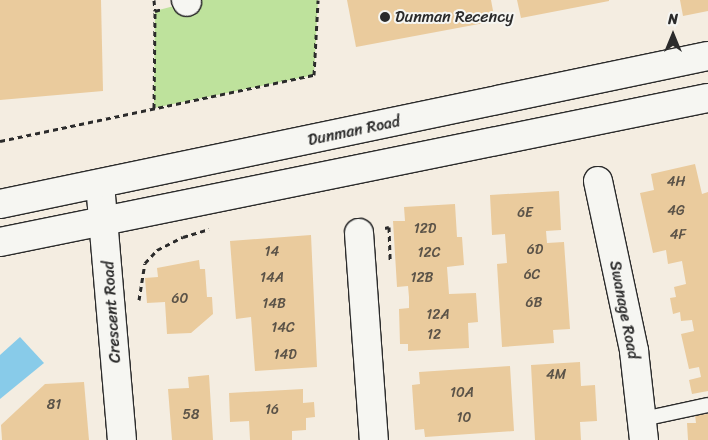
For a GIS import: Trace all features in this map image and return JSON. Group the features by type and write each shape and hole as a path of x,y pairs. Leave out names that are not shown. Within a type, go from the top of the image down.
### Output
{"main road":[{"name":"Dunman Road","path":"0,204 708,56"},
{"path":"0,242 708,98"},
{"name":"Swanage Road","path":"598,181 634,351 643,429"},
{"name":"Crescent Road","path":"100,184 106,221 122,440"},
{"path":"359,233 374,440"}],"lane":[{"path":"643,429 708,405"}],"path":[{"path":"154,0 154,108"},
{"path":"0,141 314,75 318,0"},
{"path":"155,11 187,1"}],"green space":[{"path":"197,0 318,0 314,75 154,108 155,11"}],"water":[{"path":"20,337 44,363 0,399 0,355"}],"building":[{"path":"0,0 101,0 103,91 0,100"},
{"path":"347,0 491,0 495,21 356,47"},
{"path":"517,0 609,0 609,1 521,18"},
{"path":"680,0 708,0 708,11 683,16"},
{"path":"695,164 702,194 708,192 708,391 692,394 689,380 701,377 699,367 689,369 681,334 694,331 692,320 681,321 680,312 673,314 670,298 676,297 674,287 686,284 682,261 668,264 666,250 653,253 640,193 654,190 651,174"},
{"path":"559,191 561,230 546,231 547,243 564,242 570,329 553,330 554,343 502,347 497,264 507,263 505,234 492,235 490,195"},
{"path":"455,204 457,237 462,237 464,265 447,267 449,294 476,293 478,322 468,323 469,348 408,351 408,344 400,344 399,309 409,308 408,286 397,287 393,221 405,221 404,207"},
{"path":"311,235 317,367 255,371 251,317 236,319 230,241"},
{"path":"199,260 200,269 205,269 207,297 212,297 213,314 191,333 167,334 165,302 147,303 145,278 158,277 157,268"},
{"path":"580,362 581,386 595,385 597,421 580,422 581,440 535,440 531,365"},
{"path":"510,366 514,431 425,437 424,429 415,430 412,385 420,384 419,372"},
{"path":"209,375 213,440 172,440 168,389 189,388 188,377"},
{"path":"84,382 89,440 2,440 1,425 45,384"},
{"path":"303,389 303,403 314,402 315,417 306,418 306,430 292,431 292,440 250,440 249,421 230,422 229,393"},
{"path":"708,414 708,440 688,440 687,423 696,423 695,415"}],"place":[{"name":"Dunman Recency","path":"385,17"}]}
